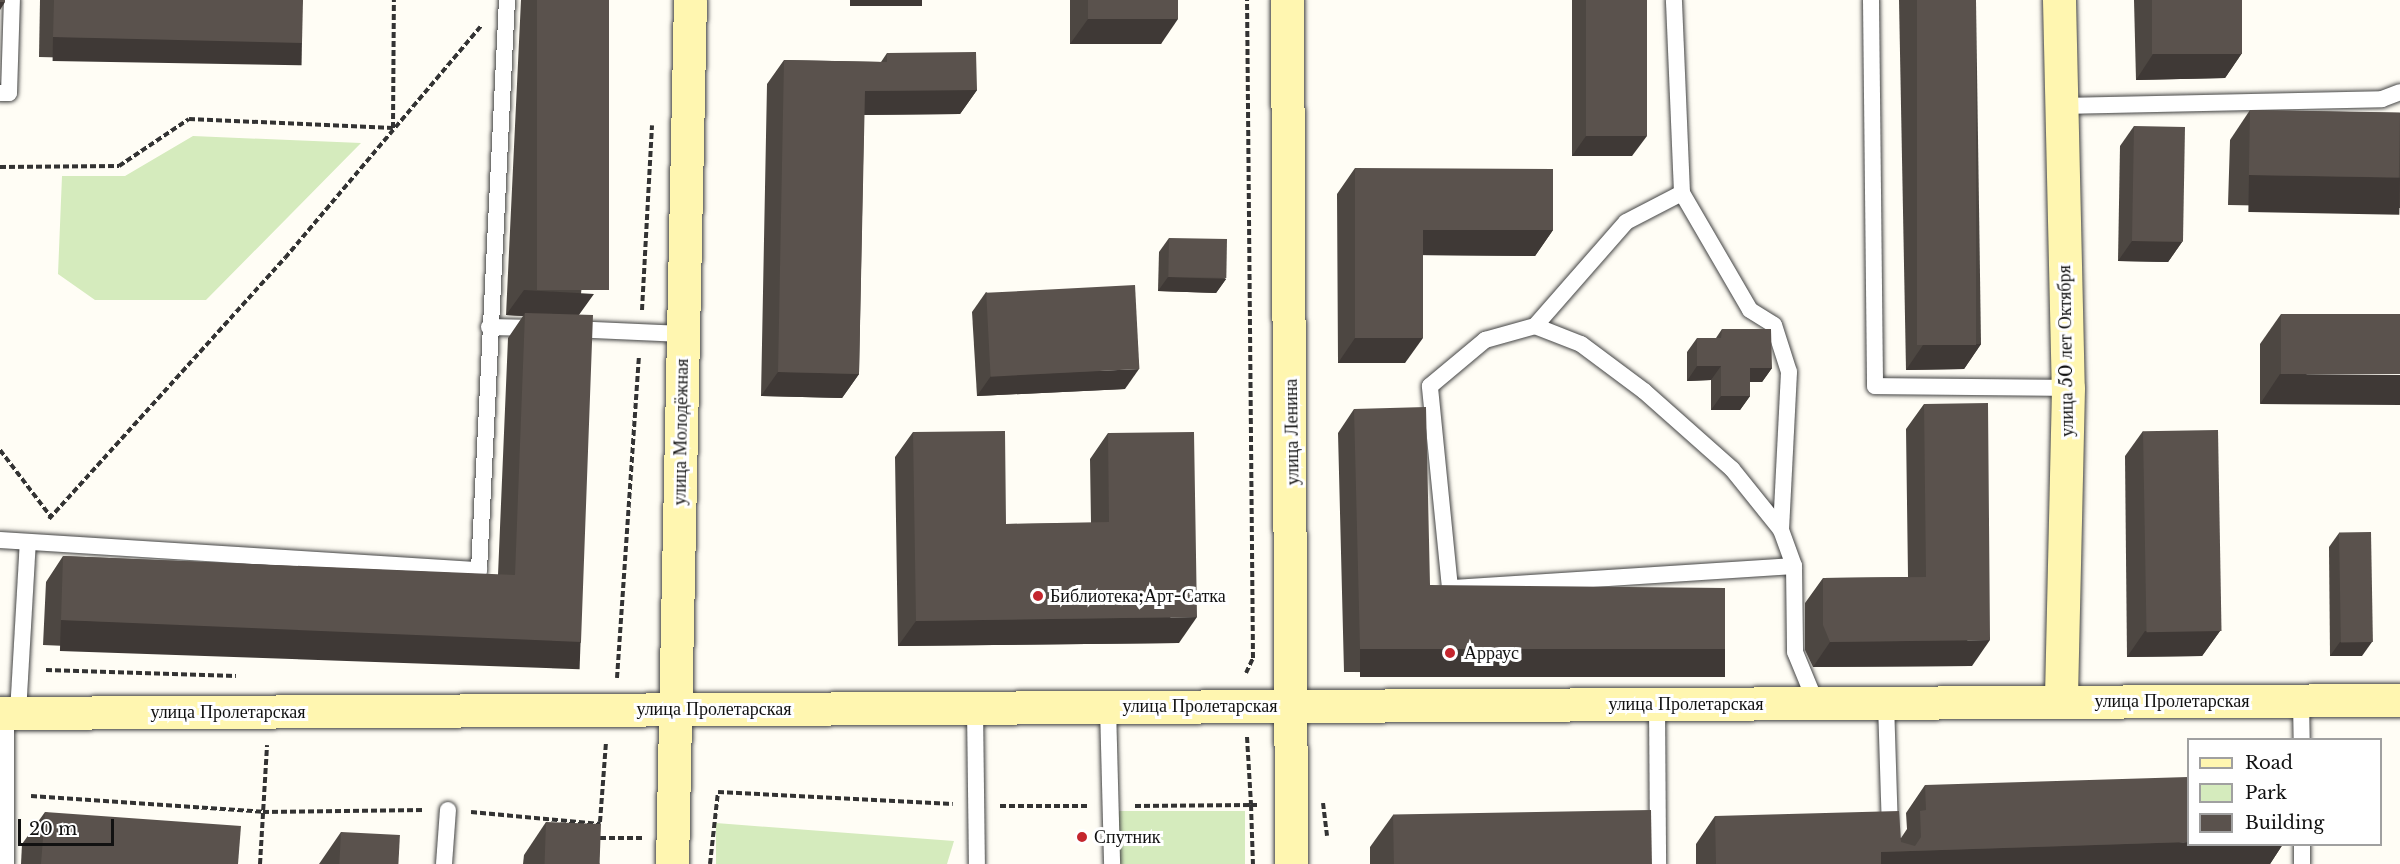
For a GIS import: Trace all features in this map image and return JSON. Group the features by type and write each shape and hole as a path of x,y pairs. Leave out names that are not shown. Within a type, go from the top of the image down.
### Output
{"main road":[{"name":"улица Молодёжная","path":"672,864 690,0"},
{"name":"улица Ленина","path":"1287,0 1294,706 1291,864"},
{"name":"улица 50 лет Октября","path":"2059,0 2068,388 2061,702"},
{"name":"улица Пролетарская","path":"8,713 975,708 1245,704 1294,706 2400,700"}],"lane":[{"path":"0,93 9,93 12,0"},
{"path":"0,540 479,570 489,327 507,0"},
{"path":"1674,0 1682,193 1750,310 1774,325 1789,372 1781,530"},
{"path":"1871,0 1875,386 2068,388"},
{"path":"2061,106 2382,99 2400,92"},
{"path":"1682,193 1626,222 1535,326 1485,340 1430,386 1450,588 1794,566"},
{"path":"1535,326 1581,344 1644,391 1732,469 1781,530 1794,566 1795,652 1816,703"},
{"path":"489,327 683,334"},
{"path":"6,864 8,713 28,542"},
{"path":"2301,700 2302,738"},
{"path":"1886,703 1891,864"},
{"path":"1657,704 1658,864"},
{"path":"1108,707 1112,864"},
{"path":"975,708 977,864"},
{"path":"444,864 448,810"},
{"path":"2302,846 2302,864"}],"path":[{"path":"393,128 394,0"},
{"path":"1246,0 1253,658"},
{"path":"28,542 285,258 489,17"},
{"path":"0,166 119,166 189,119 393,128"},
{"path":"0,450 51,517"},
{"path":"1245,704 1251,805"},
{"path":"600,822 609,710"},
{"path":"260,864 269,712"},
{"path":"6,795 263,812"},
{"path":"1327,802 1327,843"}],"green space":[{"path":"193,136 361,143 206,300 95,300 58,274 62,176 125,176"},
{"path":"1119,811 1245,811 1245,864 1119,864"},
{"path":"716,823 954,841 947,864 716,864"}],"building":[{"path":"54,0 303,0 302,43 53,37"},
{"path":"537,0 609,0 609,290 537,290"},
{"path":"1088,0 1178,0 1178,19 1088,19"},
{"path":"1586,0 1647,0 1647,136 1586,136"},
{"path":"1917,0 1976,0 1976,345 1917,345"},
{"path":"2152,0 2242,0 2242,54 2152,54"},
{"path":"976,52 977,90 865,91 859,374 778,372 784,60 887,62 887,53"},
{"path":"2250,110 2400,113 2399,178 2249,175"},
{"path":"2134,126 2185,127 2183,242 2132,241"},
{"path":"1355,168 1553,169 1553,230 1423,230 1423,338 1355,338"},
{"path":"1169,238 1227,239 1226,278 1168,277"},
{"path":"1135,285 1139,369 991,377 986,293"},
{"path":"525,313 593,315 581,642 61,620 63,556 515,575"},
{"path":"2281,314 2400,314 2400,374 2281,374"},
{"path":"1722,329 1771,329 1772,368 1750,368 1750,396 1721,396 1721,366 1697,366 1697,338 1721,338"},
{"path":"1988,403 1990,640 1830,642 1823,625 1823,578 1926,577 1924,404"},
{"path":"1426,407 1430,585 1725,588 1725,649 1360,649 1354,409"},
{"path":"2218,430 2222,631 2147,632 2143,431"},
{"name":"Библиотека;Арт-Сатка","path":"1005,431 1006,524 1109,522 1108,433 1194,432 1197,617 916,621 913,432"},
{"path":"2371,532 2373,642 2341,643 2339,533"},
{"path":"2187,777 2187,842 1881,852 1881,864 1716,864 1715,816 1899,811 1901,842 1915,846 1921,837 1920,811 1926,810 1925,785"},
{"path":"1651,810 1652,864 1394,864 1393,815"},
{"path":"45,812 241,826 238,864 41,864"},
{"path":"546,822 601,824 600,864 545,864"},
{"path":"341,832 400,835 398,864 339,864"}],"place":[{"name":"Библиотека;Арт-Сатка","path":"1038,596"},
{"name":"Арраус","path":"1450,653"},
{"name":"Спутник","path":"1082,837"}]}
